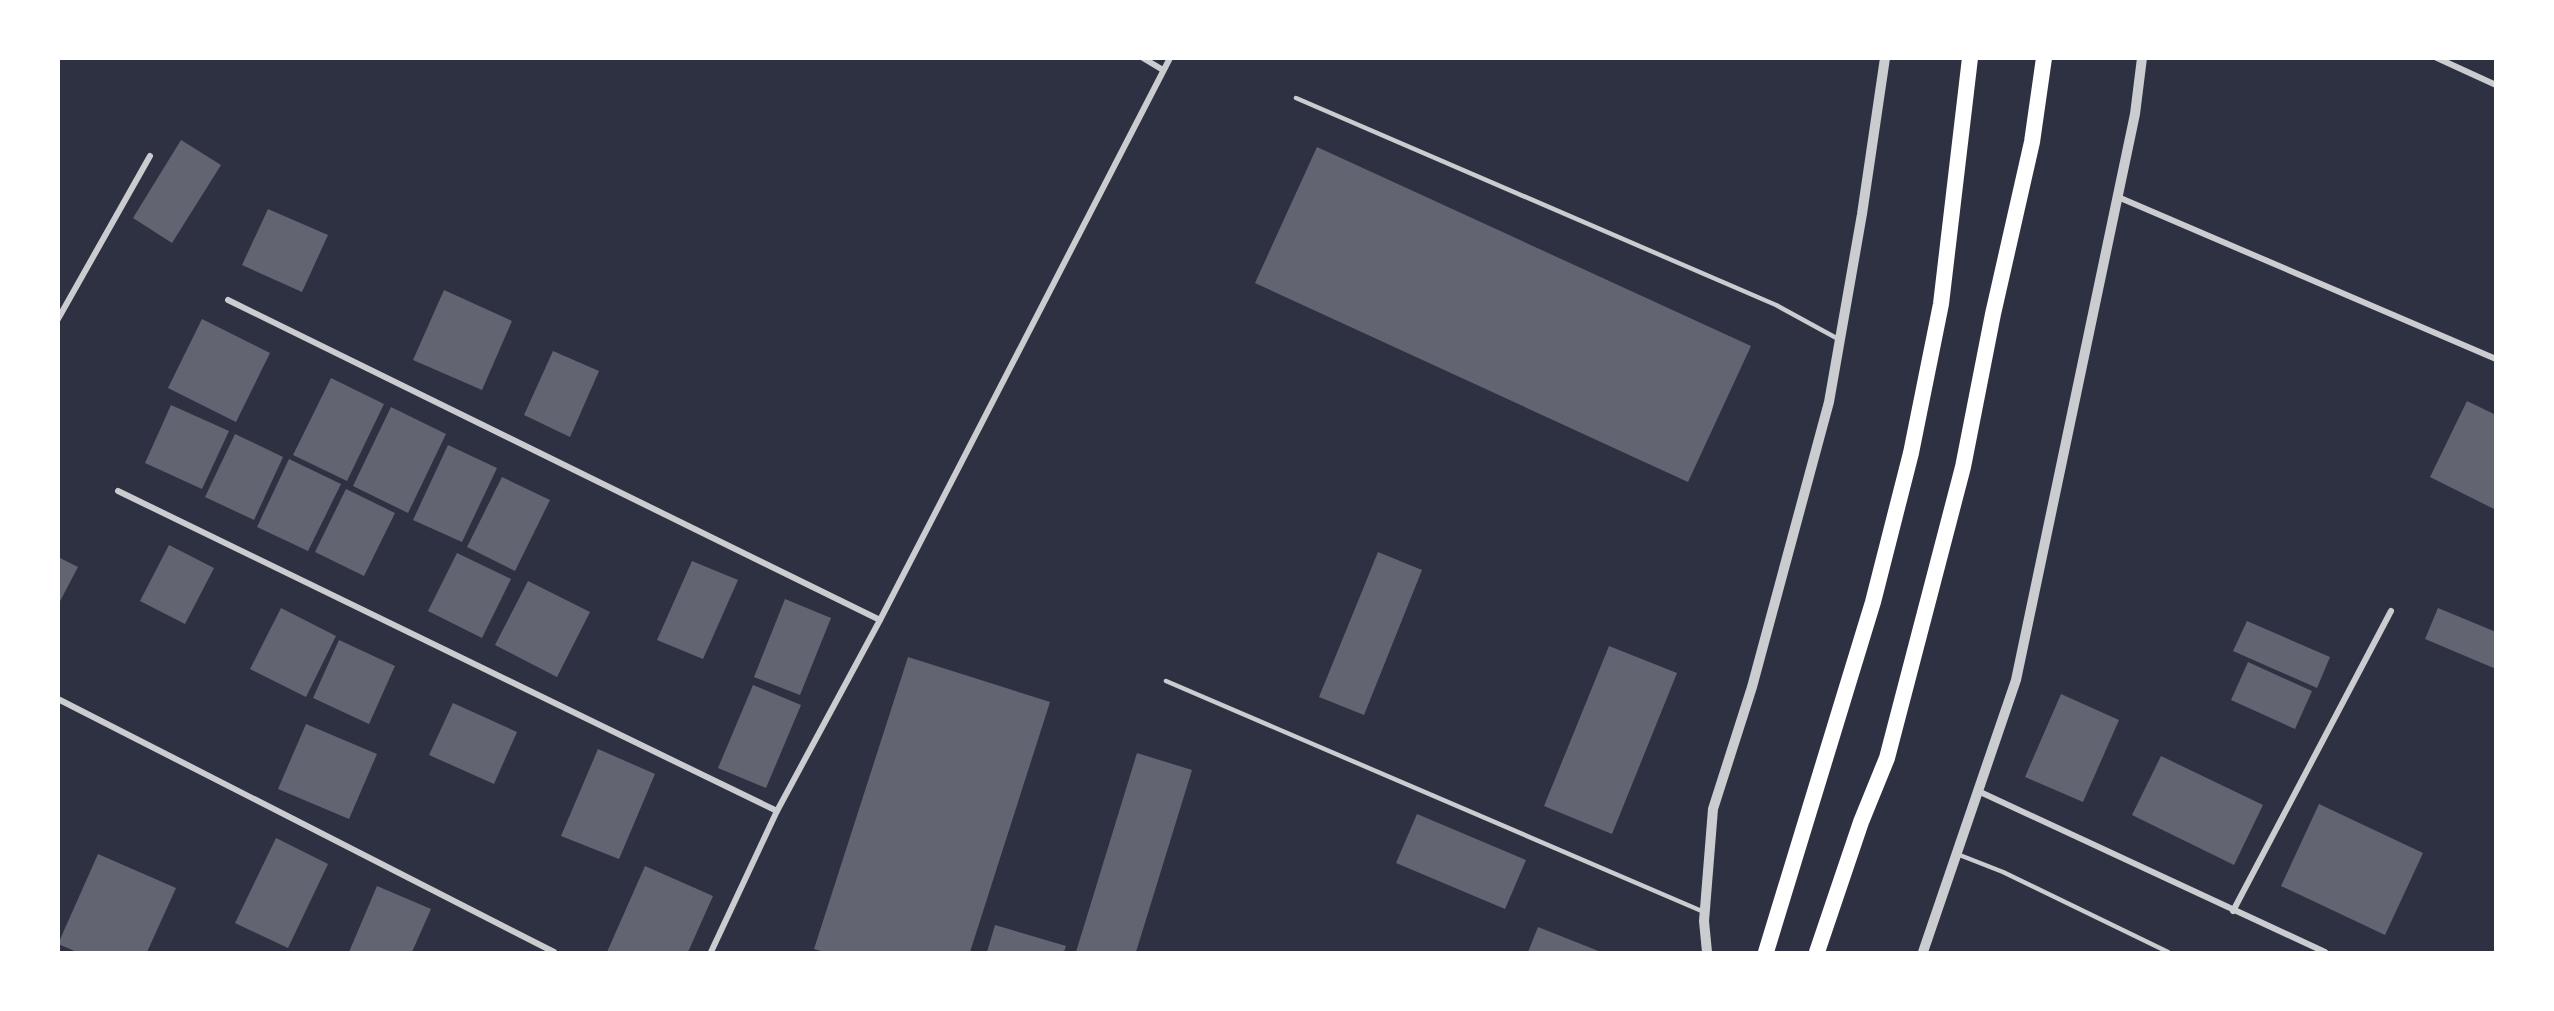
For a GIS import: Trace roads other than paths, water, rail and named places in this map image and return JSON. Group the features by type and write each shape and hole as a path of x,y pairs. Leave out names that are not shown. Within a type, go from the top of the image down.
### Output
{"highway":[{"path":"1766,952 1873,602 1911,453 1941,304 1970,58"},
{"path":"1817,952 1861,822 1887,758 1964,467 1994,314 2032,142 2044,58"}],"street":[{"path":"1143,58 1163,70"},
{"path":"711,952 777,811 880,620 1170,58"},
{"path":"1707,952 1705,912 1713,809 1752,687 1829,402 1885,58"},
{"path":"1923,952 2016,680 2136,114 2142,58"},
{"path":"2437,58 2496,85"},
{"path":"58,319 150,156"},
{"path":"2118,197 2496,359"},
{"path":"228,300 880,620"},
{"path":"118,491 777,811"},
{"path":"2233,912 2391,611"},
{"path":"58,699 554,952"},
{"path":"1978,791 2233,912 2325,952"}],"lane":[{"path":"1296,98 1776,305 1840,340"},
{"path":"1166,681 1705,912"},
{"path":"1957,854 2003,872 2168,952"}]}
